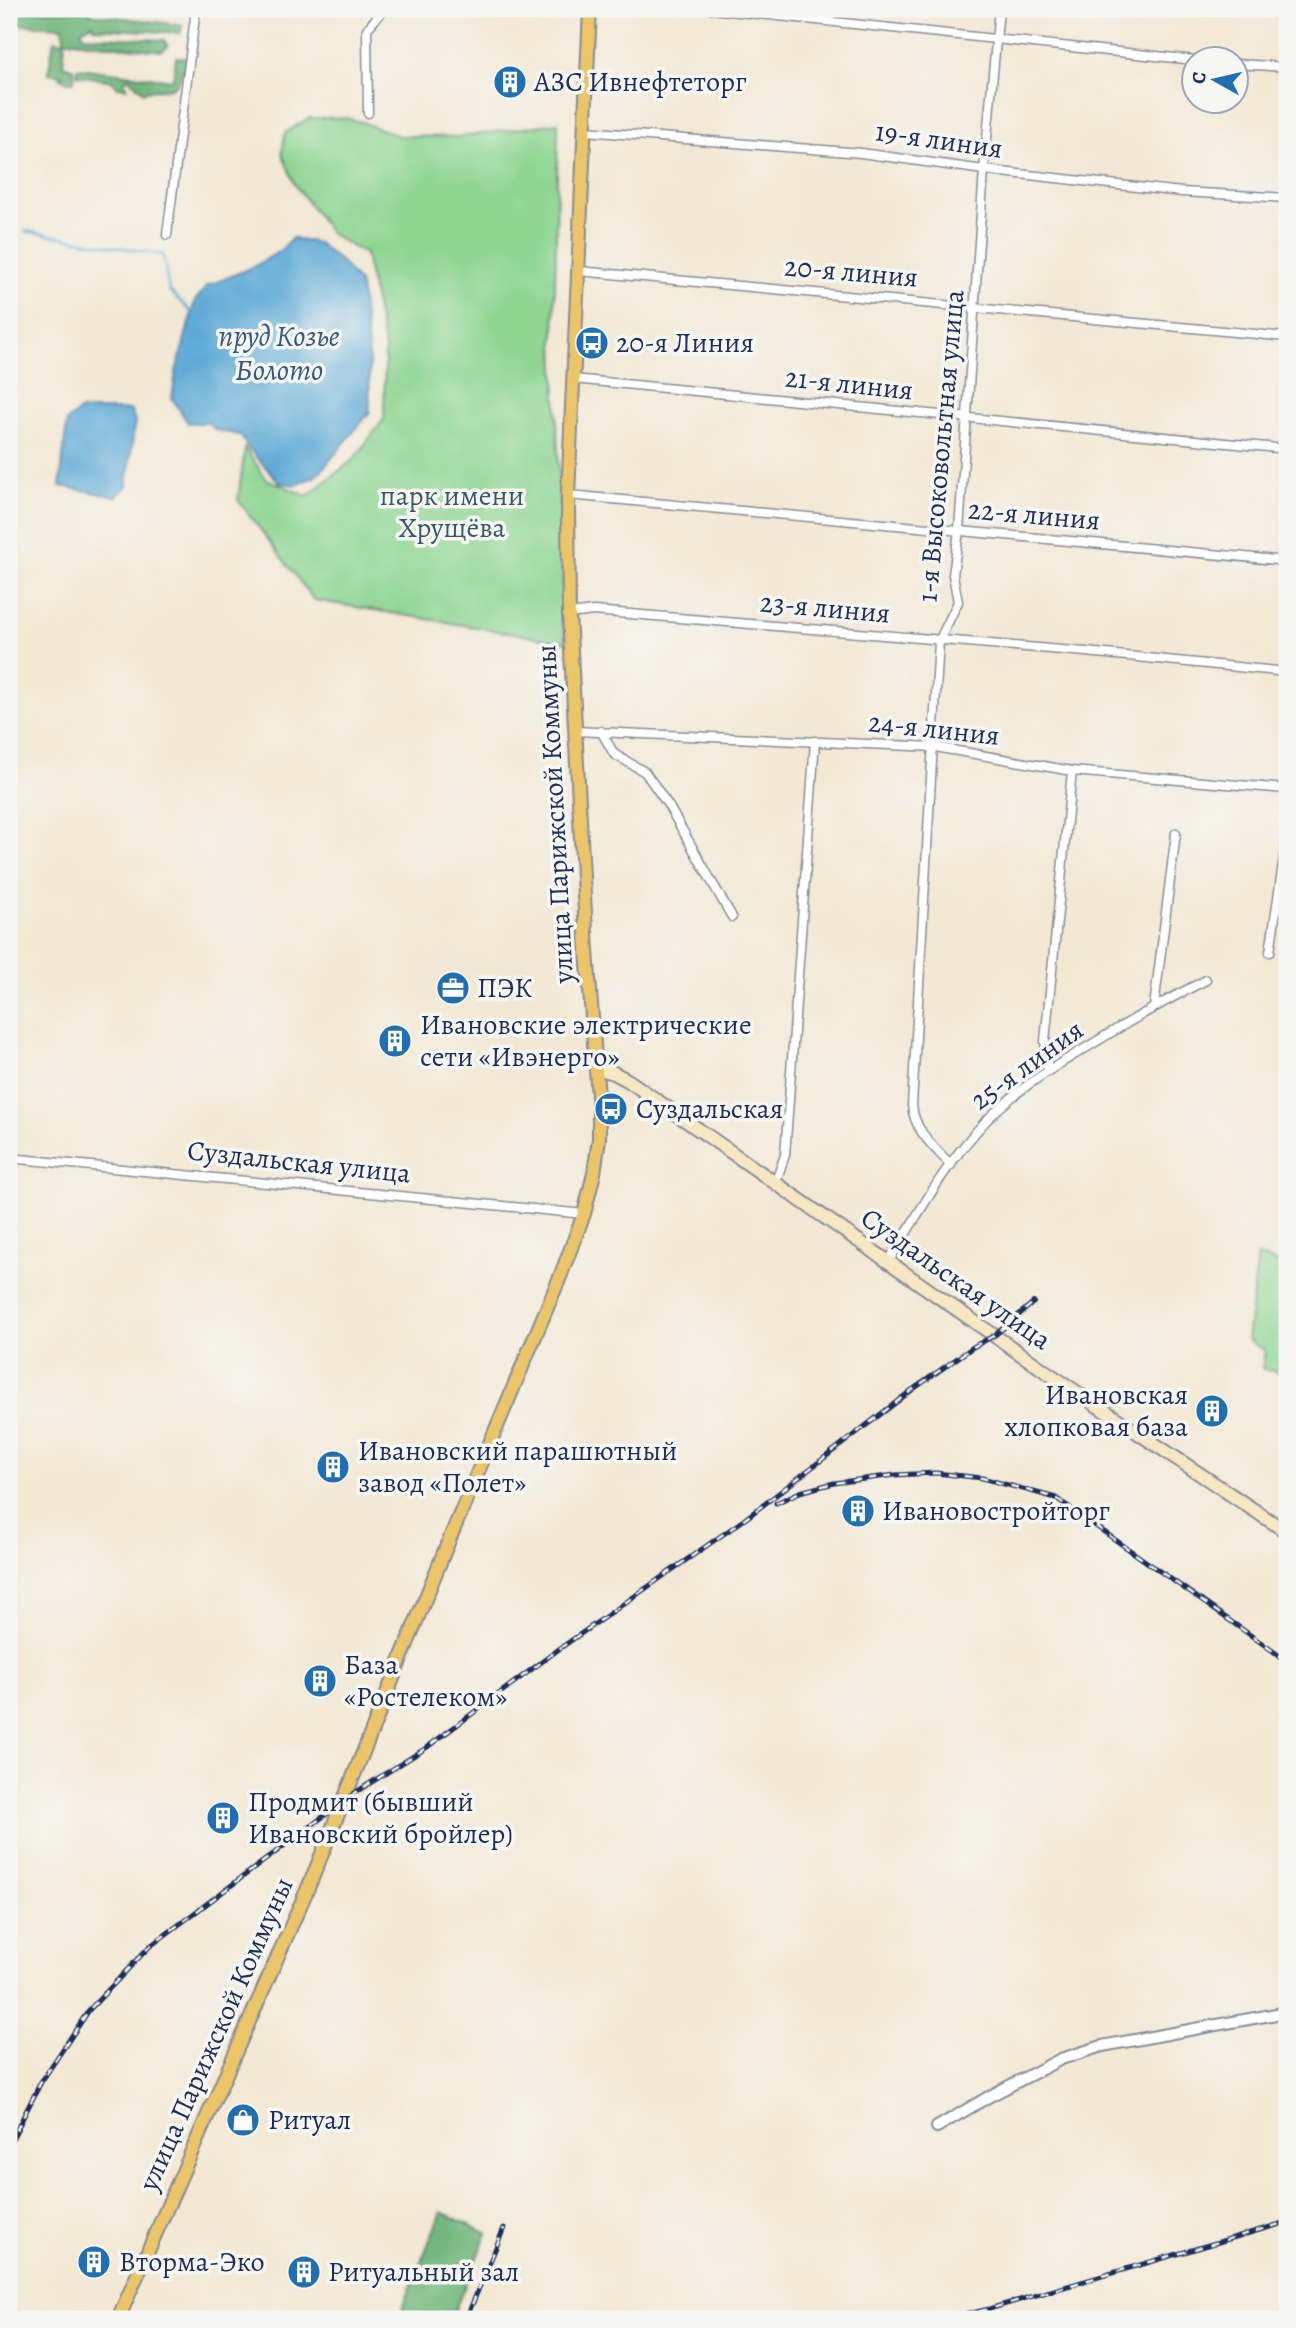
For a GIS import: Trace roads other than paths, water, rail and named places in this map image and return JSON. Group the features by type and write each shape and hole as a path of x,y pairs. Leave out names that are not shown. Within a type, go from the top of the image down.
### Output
{"main road":[{"name":"улица Парижской Коммуны","path":"118,2319 307,1890 584,1214 594,1173 599,1139 569,614 568,495 590,9"},
{"name":"Суздальская улица","path":"596,1068 629,1081 1048,1374 1287,1532"}],"street":[{"path":"167,235 196,9"},
{"path":"368,113 367,29 384,9"},
{"path":"711,9 1180,58"},
{"name":"1-я Высоковольтная улица","path":"951,1166 921,1133 913,1119 912,1105 935,747 939,641 958,602 953,575 959,530 984,170 999,9"},
{"path":"1250,65 1287,67"},
{"name":"19-я линия","path":"585,131 860,153 1182,192 1287,198"},
{"name":"20-я линия","path":"579,271 1287,337"},
{"name":"21-я линия","path":"573,379 1287,449"},
{"name":"22-я линия","path":"568,495 1287,561"},
{"name":"23-я линия","path":"569,614 594,611 1287,672"},
{"name":"24-я линия","path":"575,731 935,747 1072,771 1287,789"},
{"path":"601,731 614,754 645,772 668,805 732,917"},
{"path":"775,1184 785,1156 816,741"},
{"path":"1048,1071 1045,1041 1072,771"},
{"path":"1154,1007 1175,833"},
{"path":"1270,952 1287,837"},
{"name":"25-я линия","path":"888,1262 975,1132 999,1109 1048,1071 1154,1007 1206,980"},
{"name":"Суздальская улица","path":"9,1158 584,1214"},
{"path":"936,2127 1061,2059 1102,2046 1287,2012"}],"water":[{"name":"пруд Козье Болото","path":"292,238 318,243 340,261 360,284 369,353 370,412 322,470 297,485 280,483 240,435 215,430 209,423 188,423 172,398 176,372 195,301 207,286 255,266 280,251"},
{"path":"81,410 130,410 135,420 127,486 116,497 60,486 67,421"}],"waterway":[{"path":"25,231 163,255 169,290 192,313"}],"railway":[{"path":"9,2145 41,2082 89,2010 149,1947 356,1792 426,1748 559,1649 745,1519 912,1390 973,1347 995,1335 1034,1302"},
{"path":"776,1503 800,1492 834,1483 936,1473 982,1478 1056,1498 1287,1661"},
{"path":"948,2319 1287,2222"},
{"path":"466,2319 504,2228"}],"place":[{"name":"АЗС Ивнефтеторг","path":"510,82"},
{"name":"20-я Линия","path":"592,343"},
{"name":"ПЭК","path":"453,988"},
{"name":"Ивановские электрические сети «Ивэнерго»","path":"395,1041"},
{"name":"Суздальская","path":"611,1109"},
{"name":"Ивановская хлопковая база","path":"1212,1411"},
{"name":"Ивановский парашютный завод «Полет»","path":"333,1467"},
{"name":"Ивановостройторг","path":"858,1511"},
{"name":"База «Ростелеком»","path":"320,1681"},
{"name":"Продмит (бывший Ивановский бройлер)","path":"223,1818"},
{"name":"Ритуал","path":"243,2120"},
{"name":"Вторма-Эко","path":"94,2262"},
{"name":"Ритуальный зал","path":"304,2272"}],"park label":[{"name":"парк имени Хрущёва","path":"452,512"}]}
